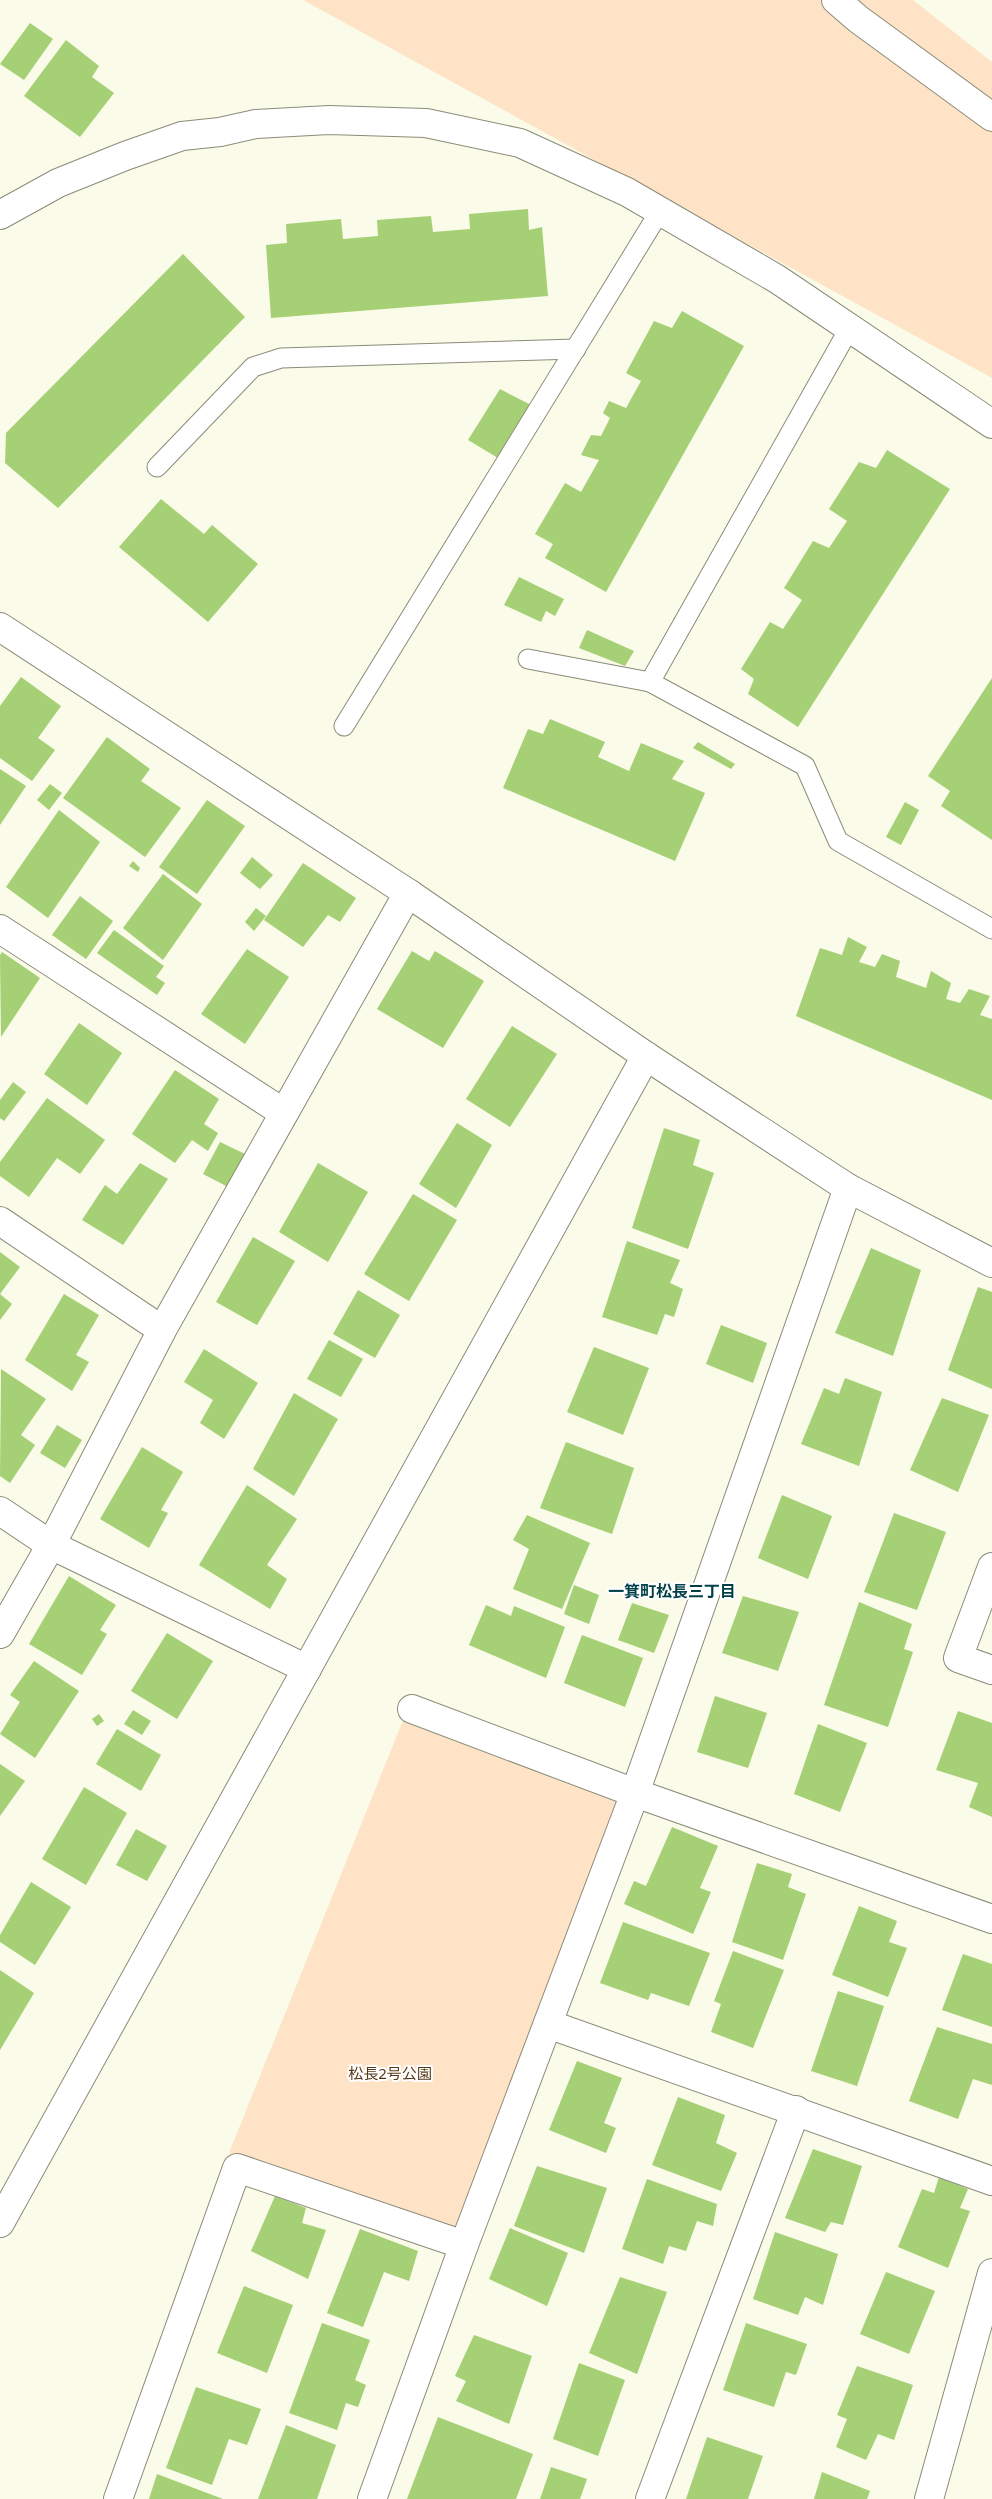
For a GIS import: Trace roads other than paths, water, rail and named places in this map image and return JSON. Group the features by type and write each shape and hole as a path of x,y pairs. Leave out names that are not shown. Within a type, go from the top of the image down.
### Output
{"street":[{"path":"836,0 858,19 992,117"},
{"path":"0,216 58,183 125,156 182,136 220,132 256,124 328,120 426,122 520,143 627,192 777,279 992,424"},
{"path":"0,627 408,893 646,1056 848,1188 992,1263"},
{"path":"0,1634 51,1545 162,1330 408,893"},
{"path":"0,929 284,1113"},
{"path":"0,2223 646,1056"},
{"path":"372,2499 464,2246 635,1793 848,1188"},
{"path":"0,1221 162,1330"},
{"path":"0,1511 51,1545 308,1669"},
{"path":"992,1567 958,1658 992,1670"},
{"path":"412,1709 635,1793 992,1919"},
{"path":"548,2024 796,2110 992,2181"},
{"path":"650,2499 796,2110"},
{"path":"118,2499 237,2168 464,2246"},
{"path":"929,2499 992,2273"}],"lane":[{"path":"344,726 660,211"},
{"path":"650,682 849,328"},
{"path":"157,467 253,367 281,358 576,350"},
{"path":"528,659 650,682 805,766 838,841 992,929"}],"district":[{"name":"一箕町松長三丁目","path":"672,1591"}],"park label":[{"name":"松長2号公園","path":"390,2073"}]}
